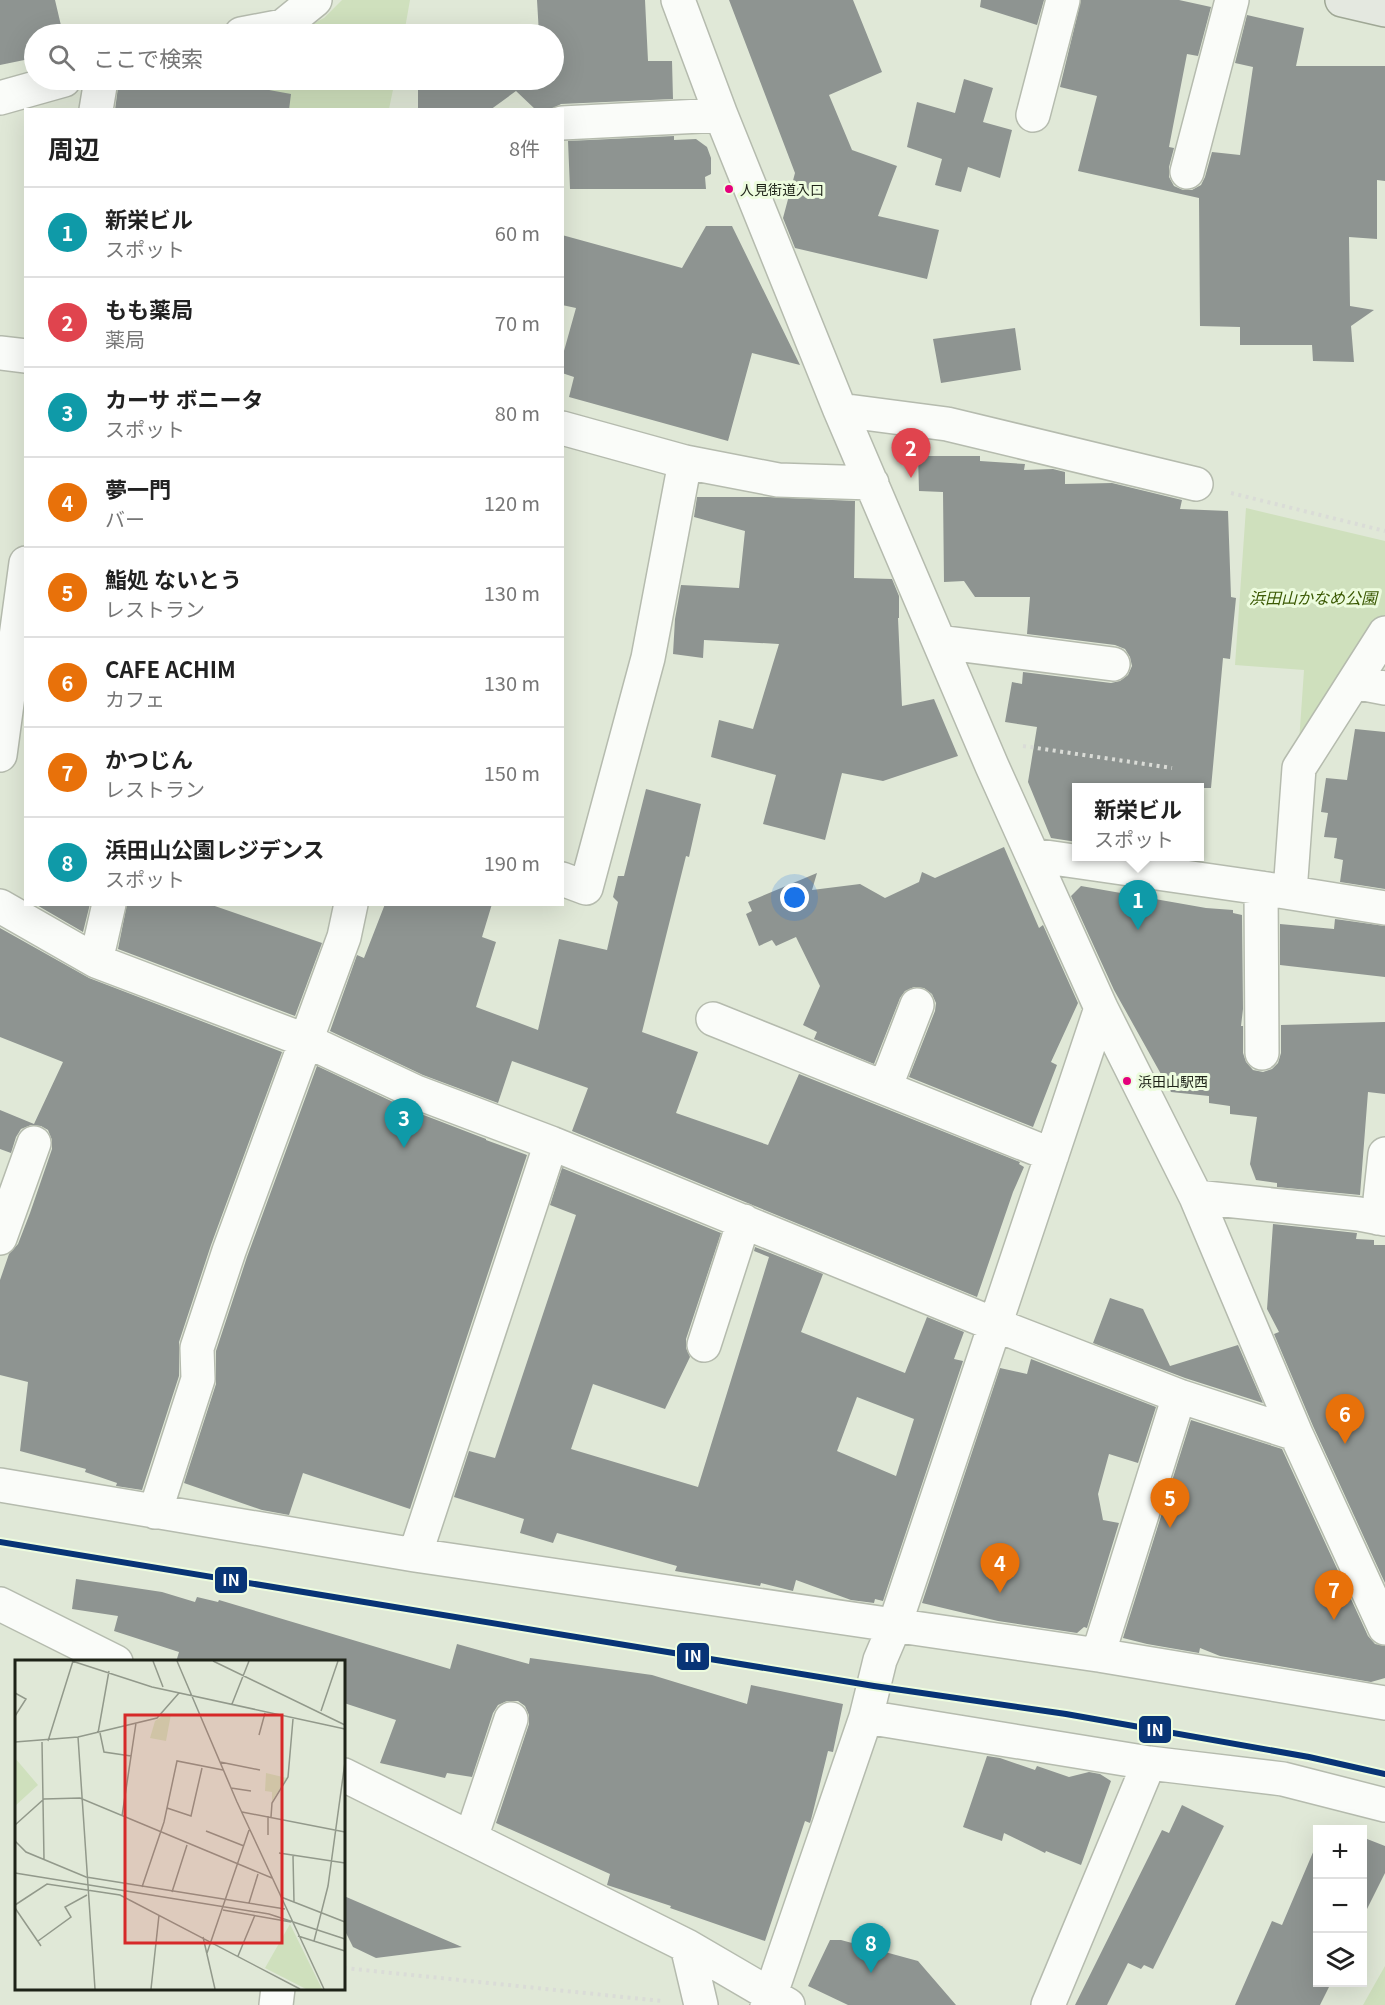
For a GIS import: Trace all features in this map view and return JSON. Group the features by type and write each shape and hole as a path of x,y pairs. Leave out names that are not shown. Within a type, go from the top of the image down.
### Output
{"main road":[{"path":"1342,0 1385,10"}],"street":[{"path":"285,24 315,0"},
{"path":"678,0 721,115 840,410 981,740 1101,1008 1196,1197 1296,1434 1382,1613"},
{"path":"1033,115 1063,0"},
{"path":"1186,172 1233,0"},
{"path":"0,98 28,90"},
{"path":"96,108 99,90"},
{"path":"564,123 721,115"},
{"path":"0,353 24,356"},
{"path":"840,410 947,424 1196,484"},
{"path":"564,429 684,462 778,480 872,483"},
{"path":"564,880 586,888 648,658 684,462"},
{"path":"0,755 24,578"},
{"path":"1262,1053 1276,890 1299,768 1369,685 1385,633"},
{"path":"939,642 1113,664"},
{"path":"1032,855 1072,861"},
{"path":"1074,861 1385,908"},
{"path":"0,906 96,961 307,1041 416,1092 551,1143 996,1325 1179,1396 1296,1434"},
{"path":"96,961 109,906"},
{"path":"154,1512 198,1379 197,1348 229,1251 344,937 351,906"},
{"path":"885,1088 917,1005"},
{"path":"345,1776 461,1834 694,1976 775,2002 866,1717 880,1660 894,1627 1101,1008"},
{"path":"714,1019 1052,1155"},
{"path":"0,1238 34,1143"},
{"path":"415,1555 551,1143"},
{"path":"1196,1197 1374,1217 1385,1154"},
{"path":"704,1345 744,1221"},
{"path":"1098,1655 1179,1396"},
{"path":"0,1485 415,1555 894,1627 1098,1655 1385,1703"},
{"path":"0,1604 113,1660"},
{"path":"461,1834 500,1717"},
{"path":"866,1717 1149,1763 1284,1779 1385,1805"},
{"path":"1048,2005 1149,1763"},
{"path":"276,2005 278,1990"}],"path":[{"path":"1196,484 1385,531"},
{"path":"981,740 1172,768"},
{"path":"345,1968 663,2001 694,1976"}],"green space":[{"path":"342,0 410,0 406,24 312,24 324,18"},
{"path":"256,90 393,90 389,108 252,108"},
{"name":"浜田山かなめ公園","path":"1246,508 1385,541 1385,621 1298,757 1304,670 1235,665"},
{"path":"1385,1966 1385,2005 1363,2005"}],"building":[{"path":"0,0 55,0 61,24 24,24 24,60 0,65"},
{"path":"537,0 645,0 648,61 672,61 673,99 561,104 554,108 534,108 516,91 493,108 418,108 418,90 564,90 564,24 538,24"},
{"path":"729,0 853,0 882,72 829,95 852,150 897,166 878,216 939,230 927,279 795,248 783,218 795,173"},
{"path":"981,0 1044,0 1037,25 980,7"},
{"path":"1081,0 1179,0 1211,7 1198,56 1187,54 1169,147 1174,148 1169,177 1174,186 1183,190 1192,190 1201,185 1212,152 1240,155 1253,67 1235,63 1247,15 1304,28 1296,66 1385,66 1385,181 1377,180 1377,239 1349,237 1350,306 1374,310 1351,326 1354,362 1313,361 1312,345 1240,345 1240,327 1200,326 1199,198 1078,171 1097,96 1060,87"},
{"path":"964,79 993,88 983,122 1012,130 1000,178 968,167 961,192 935,185 942,159 907,147 917,102 955,113"},
{"path":"118,90 269,90 291,94 289,108 115,108"},
{"path":"674,136 674,140 696,139 707,147 711,158 711,174 705,177 706,189 570,189 568,141"},
{"path":"706,226 732,226 800,365 752,353 728,441 569,397 574,377 564,374 564,351 576,308 564,305 564,236 682,268"},
{"path":"1015,328 1021,370 941,383 933,339"},
{"path":"918,456 980,456 980,461 1025,464 1024,470 1053,469 1065,472 1065,484 1112,483 1182,500 1180,509 1228,511 1231,597 1236,598 1230,659 1223,658 1211,788 1204,788 1204,783 1072,783 1072,841 1051,838 1028,782 1037,727 1005,722 1012,682 1022,684 1023,672 1111,683 1120,681 1128,675 1132,666 1130,657 1125,649 1115,645 1027,634 1030,597 975,597 964,581 944,582 943,492 919,491"},
{"path":"697,497 855,501 854,578 892,579 899,596 902,706 934,699 958,756 883,781 842,773 825,840 763,824 776,775 711,757 719,720 753,729 779,644 704,640 703,658 673,654 675,619 681,585 739,588 745,531 694,517"},
{"path":"1355,729 1385,732 1385,889 1340,882 1343,860 1334,858 1337,838 1324,837 1328,813 1321,812 1326,778 1347,780"},
{"path":"646,789 701,804 642,1032 698,1052 676,1113 768,1145 799,1074 1020,1162 1019,1164 1024,1167 1013,1192 977,1297 572,1131 588,1088 512,1061 498,1103 423,1075 330,1031 357,955 364,958 384,906 491,906 482,937 496,942 476,1007 538,1030 559,939 607,950 618,902 613,897 618,876 624,876"},
{"path":"1004,847 1039,928 1043,925 1078,1003 1051,1062 1057,1065 1033,1127 909,1077 935,1011 936,1003 932,994 924,988 914,987 905,991 900,998 874,1064 814,1039 817,1032 803,1025 820,986 796,937 776,946 772,940 759,946 746,914 752,911 748,902 817,873 812,890 860,884 885,898 919,882 922,872 935,878"},
{"path":"1081,886 1206,908 1233,910 1233,913 1242,915 1243,1009 1241,1026 1243,1026 1243,1053 1246,1062 1253,1070 1263,1072 1272,1069 1278,1063 1281,1053 1281,1025 1385,1022 1385,1094 1368,1092 1360,1195 1277,1187 1277,1183 1256,1180 1250,1164 1257,1117 1230,1114 1230,1106 1209,1103 1209,1096 1171,1092 1114,990 1071,896"},
{"path":"38,906 90,906 83,932"},
{"path":"127,906 215,906 322,943 295,1016 118,949"},
{"path":"1335,919 1385,926 1385,977 1280,965 1280,924 1334,929"},
{"path":"0,928 89,978 282,1052 211,1245 179,1342 179,1376 142,1490 116,1486 117,1483 85,1472 86,1469 20,1451 28,1382 0,1375 0,1280 9,1254 18,1244 30,1213 52,1149 52,1140 48,1130 41,1126 31,1125 21,1129 11,1153 0,1149 0,1110 34,1124 63,1062 0,1037"},
{"path":"317,1066 408,1109 527,1155 410,1509 303,1473 289,1515 262,1510 184,1483 216,1384 216,1351 247,1257"},
{"path":"562,1168 721,1233 686,1339 686,1348 690,1357 665,1409 593,1384 571,1449 698,1487 769,1257 754,1251 755,1247 823,1274 801,1332 905,1373 927,1317 964,1332 954,1359 963,1361 883,1601 875,1599 874,1603 851,1600 796,1580 793,1591 761,1583 760,1586 675,1571 677,1566 557,1533 553,1543 520,1533 524,1519 454,1497 469,1451 495,1458 576,1215 550,1205","holes":["857,1397 914,1419 896,1476 837,1451"]},
{"path":"1273,1224 1357,1233 1356,1239 1374,1240 1374,1245 1385,1245 1385,1583 1313,1426 1274,1334 1279,1332 1267,1309"},
{"path":"1110,1298 1143,1309 1170,1366 1238,1345 1263,1403 1185,1378 1093,1343"},
{"path":"1031,1359 1156,1407 1138,1463 1109,1454 1098,1494 1103,1520 1119,1523 1087,1628 1084,1627 1077,1633 998,1621 922,1603 1000,1368 1027,1374"},
{"path":"1191,1420 1282,1449 1368,1636 1375,1644 1385,1646 1385,1678 1371,1682 1220,1656 1200,1648 1199,1653 1123,1638"},
{"path":"76,1579 162,1592 195,1602 197,1597 218,1602 219,1600 450,1669 457,1644 529,1664 530,1658 652,1675 747,1704 751,1685 843,1704 833,1752 828,1751 810,1823 805,1821 765,1941 607,1885 610,1874 496,1823 529,1724 529,1715 525,1706 518,1701 507,1701 498,1705 493,1713 472,1777 447,1773 445,1778 380,1763 396,1720 345,1703 345,1660 177,1660 179,1652 114,1631 118,1616 72,1609"},
{"path":"987,1756 1035,1770 1037,1766 1069,1777 1089,1772 1100,1774 1111,1781 1081,1865 1046,1851 1045,1853 1004,1833 1002,1841 963,1827"},
{"path":"1182,1805 1224,1826 1153,1969 1144,1965 1141,1969 1128,1963 1107,2005 1075,2005 1162,1830 1169,1833"},
{"path":"1367,1839 1385,1846 1385,1873 1367,1909"},
{"path":"1313,1852 1313,1987 1329,1987 1320,2005 1235,2005 1272,1921 1282,1925"},
{"path":"345,1896 462,1947 376,1958 353,1947 345,1931"},
{"path":"830,1940 841,1940 918,1961 956,2005 848,2005 808,1986"}],"transit line":[{"name":"IN","path":"0,1542 874,1686 1066,1714 1309,1757 1385,1774"}],"place":[{"name":"人見街道入口","path":"729,189"},
{"name":"もも薬局","path":"911,478"},
{"name":"新栄ビル","path":"1138,930"},
{"name":"浜田山駅西","path":"1127,1081"},
{"name":"カーサ ボニータ","path":"404,1148"},
{"name":"CAFE ACHIM","path":"1345,1444"},
{"name":"鮨処 ないとう","path":"1170,1528"},
{"name":"夢一門","path":"1000,1593"},
{"name":"かつじん","path":"1334,1620"},
{"name":"浜田山公園レジデンス","path":"871,1973"}]}
